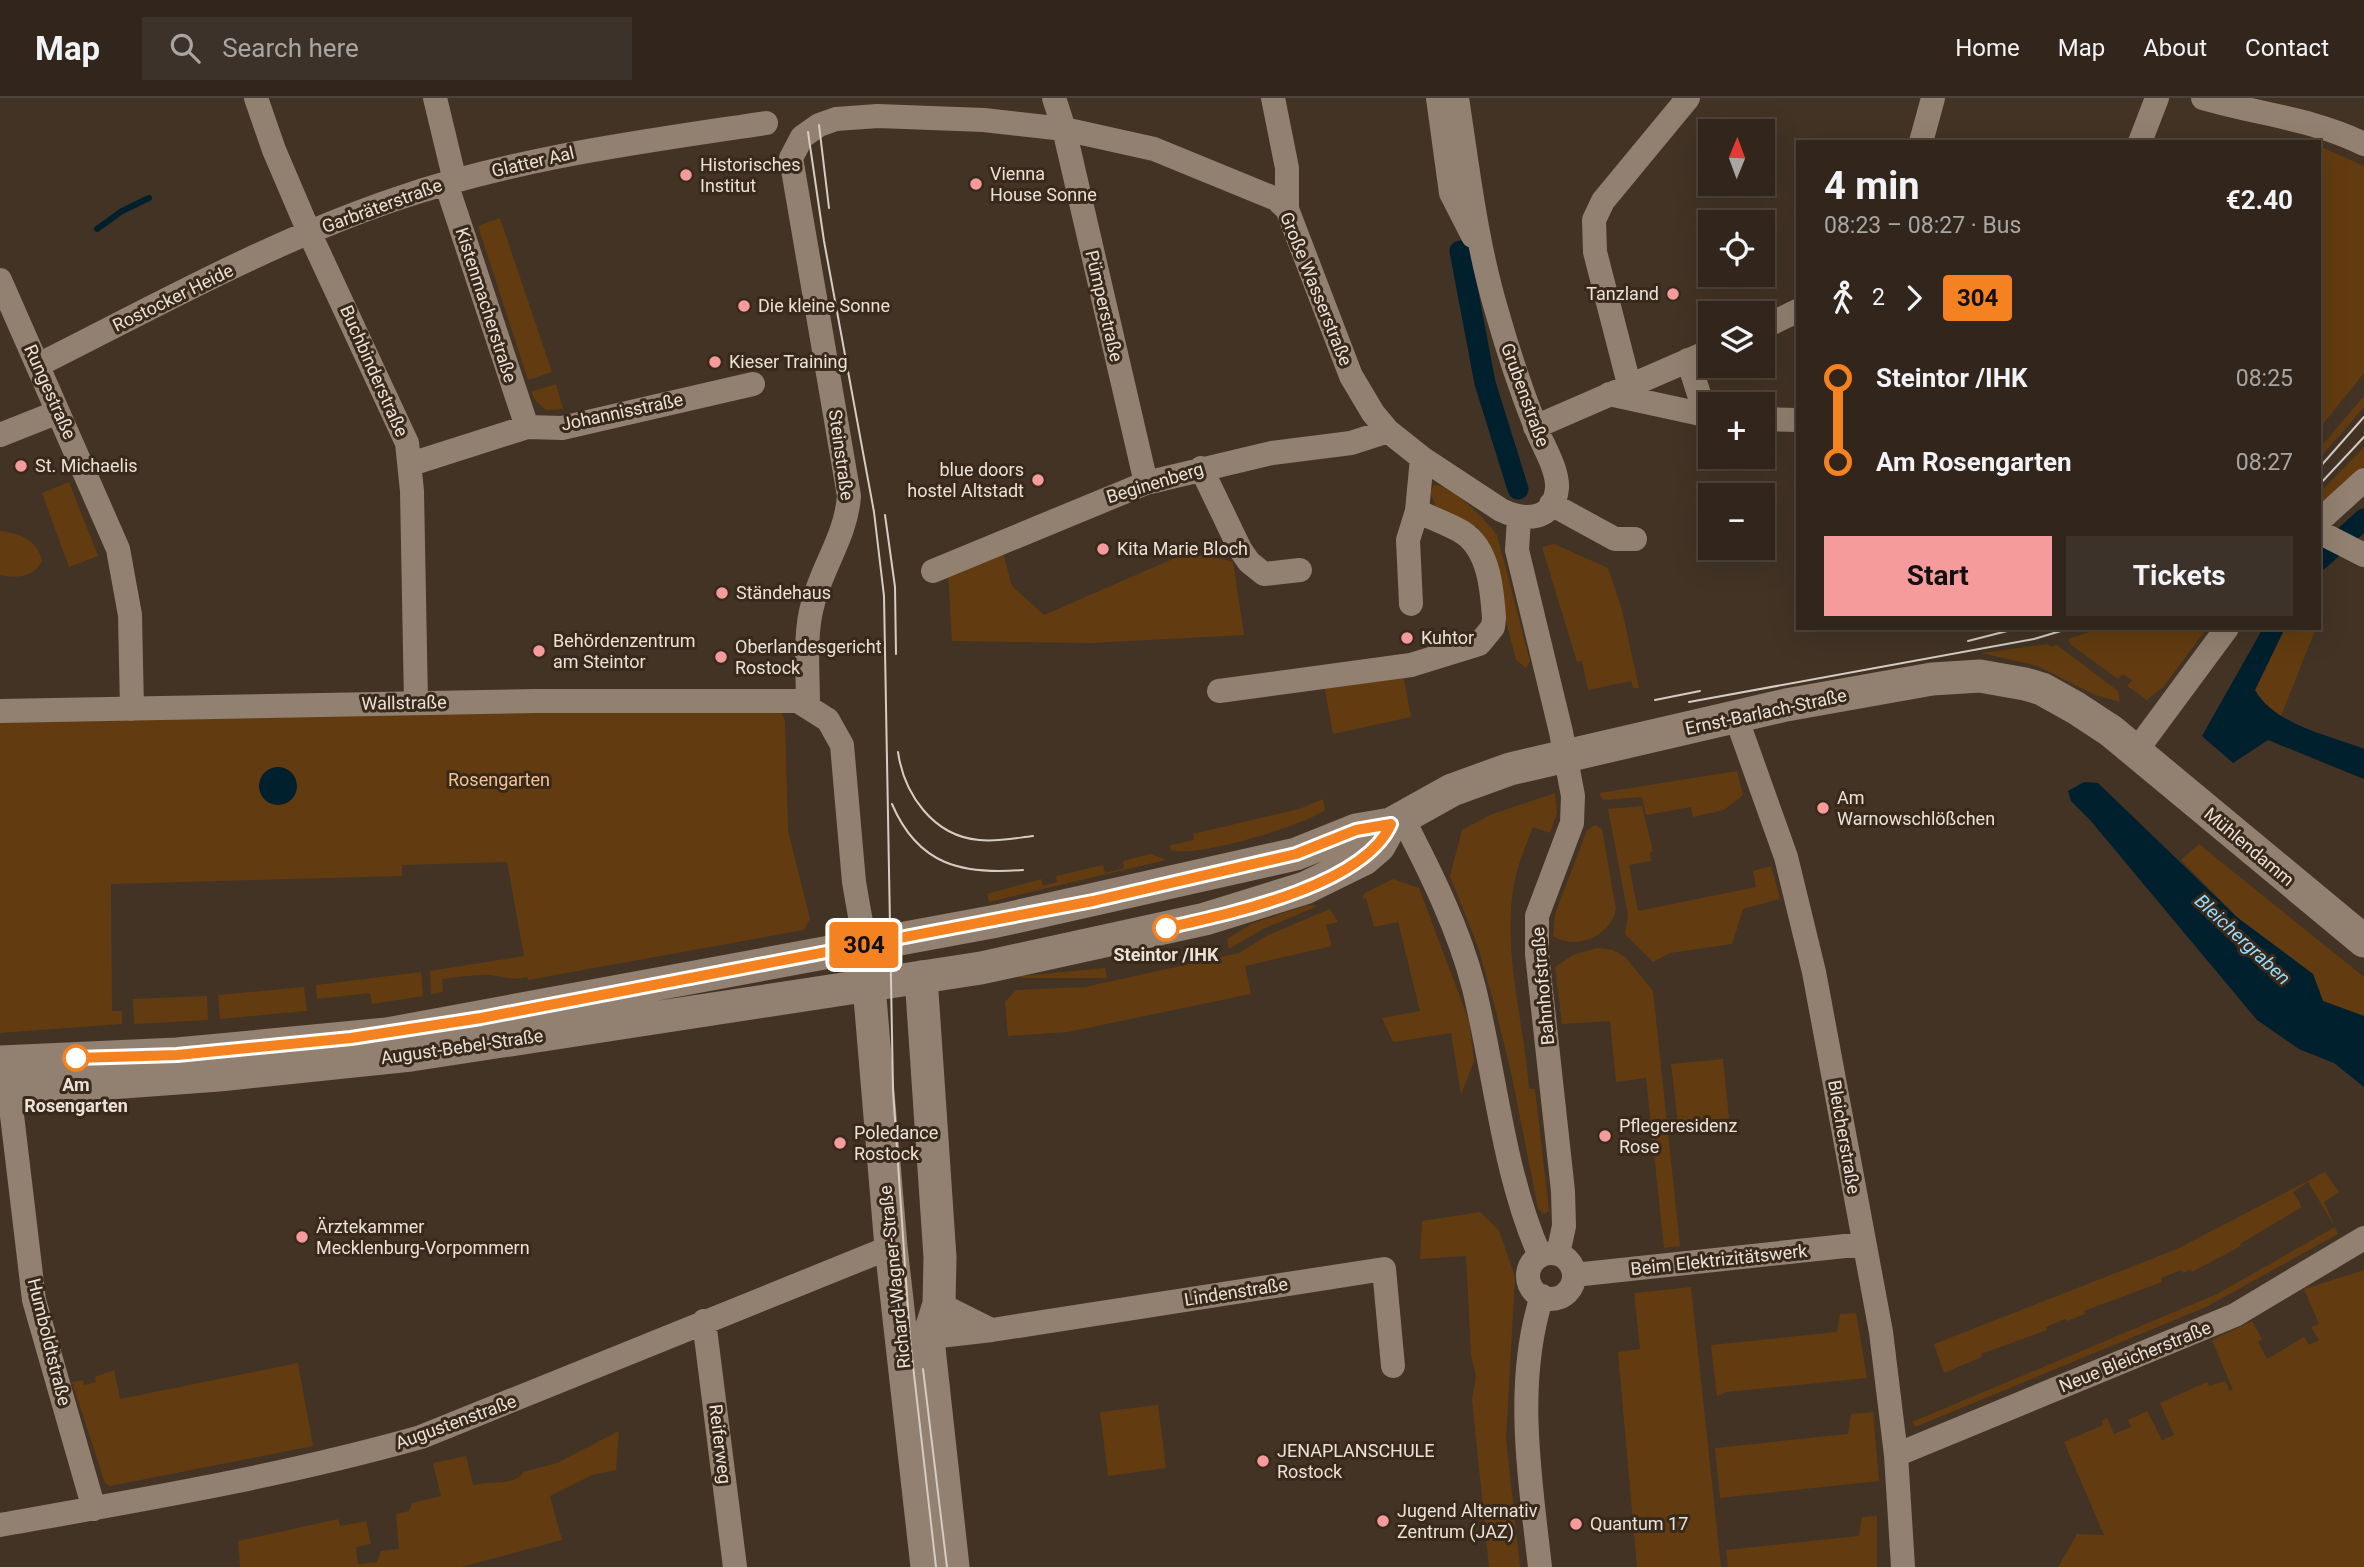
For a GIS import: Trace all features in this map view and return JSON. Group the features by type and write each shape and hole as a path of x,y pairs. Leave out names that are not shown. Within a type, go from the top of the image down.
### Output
{"main road":[{"name":"Ernst-Barlach-Straße","path":"865,945 1166,885 1296,854 1356,830 1396,820 1480,778 1550,759 1736,717 1932,679 1961,676 2001,678 2054,695 2111,731 2136,751"},
{"name":"Mühlendamm","path":"2136,751 2364,942"},
{"name":"Ernst-Barlach-Straße","path":"921,977 981,968 1205,919 1305,888 1364,859 1379,846 1396,820"},
{"path":"832,990 855,972 865,945 921,977"},
{"name":"Richard-Wagner-Straße","path":"865,945 891,1247 914,1339 953,1567"},
{"name":"August-Bebel-Straße","path":"3,1081 177,1055 387,1034 865,945"},
{"name":"Richard-Wagner-Straße","path":"921,977 940,1257 939,1304 914,1339 927,1567"},
{"name":"August-Bebel-Straße","path":"3,1081 219,1075 411,1055 921,977"}],"street":[{"name":"Buchbinderstraße","path":"256,98 274,150 314,242 399,424 411,464 416,703"},
{"name":"Kistenmacherstraße","path":"435,98 451,185 527,427"},
{"name":"Pümperstraße","path":"1054,98 1064,129 1146,483"},
{"path":"1273,98 1287,168 1287,209"},
{"name":"Grubenstraße","path":"1437,98 1451,193 1480,249"},
{"name":"Grubenstraße","path":"1457,98 1480,249 1501,325 1557,485 1551,504"},
{"path":"1619,389 1595,252 1594,220 1604,201 1688,98"},
{"path":"1922,140 1933,98"},
{"path":"2141,140 2157,98"},
{"path":"2203,98 2281,119 2332,128 2364,144"},
{"name":"Große Wasserstraße","path":"819,125 836,119 878,117 984,120 1064,129 1177,157 1276,199 1287,209 1351,376 1388,431 1422,458 1501,510 1519,518"},
{"name":"Glatter Aal","path":"451,185 561,155 766,123"},
{"name":"Steinstraße","path":"808,705 810,617 816,593 840,541 848,515 849,496 791,158 798,142 819,125"},
{"name":"Garbräterstraße","path":"314,242 451,185"},
{"name":"Rostocker Heide","path":"38,365 273,249 314,242"},
{"name":"Rungestraße","path":"0,280 123,564 130,615 132,709"},
{"path":"1775,322 1796,311"},
{"path":"1535,427 1698,356"},
{"name":"Johannisstraße","path":"411,464 527,427 562,428 753,384"},
{"path":"1619,389 1698,413"},
{"path":"0,435 58,412"},
{"path":"1775,419 1796,420"},
{"name":"Beginenberg","path":"933,571 1146,483 1272,453 1351,443 1388,431"},
{"path":"1411,604 1408,540 1417,511 1422,458"},
{"path":"1202,468 1249,562 1264,574 1300,570"},
{"path":"2336,540 2364,480"},
{"path":"1519,518 1540,515 1551,504 1615,538 1636,539"},
{"path":"1219,691 1411,666 1479,644 1493,627 1494,618 1479,549 1461,531 1417,511"},
{"name":"Bahnhofstraße","path":"1519,518 1517,550 1562,732 1573,796 1572,822 1537,916 1538,954 1563,1191 1563,1226 1549,1255"},
{"path":"2136,751 2226,630"},
{"name":"Wallstraße","path":"0,711 788,699 808,705"},
{"path":"808,705 828,720 842,745 855,881 865,945"},
{"name":"Bleicherstraße","path":"1736,717 1798,900 1881,1332 1896,1455 1903,1567"},
{"path":"1396,820 1441,896 1473,986 1520,1208 1549,1255 1571,1264 1574,1275 1567,1293 1552,1298 1542,1296 1529,1281 1531,1265 1549,1255"},
{"name":"Humboldtstraße","path":"3,1081 34,1300 94,1508"},
{"name":"Neue Bleicherstraße","path":"1896,1455 2235,1315 2364,1238"},
{"name":"Beim Elektrizitätswerk","path":"1574,1275 1864,1244"},
{"name":"Augustenstraße","path":"0,1525 338,1458 421,1437 891,1247"},
{"name":"Lindenstraße","path":"914,1339 992,1330 1384,1269 1393,1366"},
{"path":"1540,1567 1526,1439 1532,1334 1542,1296"},
{"path":"939,1304 992,1330"},
{"name":"Reiferweg","path":"704,1321 736,1567"}],"green space":[{"path":"2321,147 2364,166 2364,373 2321,427"},
{"path":"500,218 552,372 528,380 478,226"},
{"path":"556,384 563,409 546,410 531,392"},
{"path":"2364,396 2364,407 2321,457 2321,447"},
{"path":"2364,447 2364,466 2321,507 2321,491"},
{"path":"69,482 98,556 69,567 42,493"},
{"path":"1434,485 1450,490 1459,497 1497,535 1530,661 1526,668 1516,660 1485,537 1477,527 1433,508 1435,503 1430,493"},
{"path":"0,531 21,536 36,548 42,561 30,574 19,577 0,575"},
{"path":"1554,544 1608,568 1622,610 1639,688 1633,688 1631,681 1588,690 1582,661 1577,662 1542,547"},
{"path":"1191,551 1233,562 1244,635 1091,643 952,641 948,573 1003,553 1012,586 1044,615"},
{"path":"2095,630 2206,630 2164,686 2147,700 2127,686 2132,680 2123,674 2118,679 2070,644 2068,639"},
{"path":"2284,630 2315,630 2281,716 2265,707 2255,690"},
{"path":"2048,644 2051,647 2057,645 2118,691 2120,702 2095,695 2038,666 1981,653"},
{"path":"1403,673 1411,717 1333,734 1324,685"},
{"name":"Rosengarten","path":"780,709 785,721 788,830 810,919 804,930 528,980 527,977 488,975 442,979 443,992 431,994 430,971 524,956 507,862 402,865 402,876 111,884 112,1011 122,1011 122,1024 0,1033 0,720"},
{"path":"1737,771 1743,795 1724,810 1693,817 1691,807 1646,815 1642,797 1603,800 1599,793"},
{"path":"1555,793 1557,813 1550,833 1533,827 1517,870 1511,910 1515,986 1529,1089 1535,1089 1549,1211 1544,1214 1538,1208 1495,1007 1478,947 1450,876 1462,830 1490,815"},
{"path":"1323,799 1325,810 1273,832 1203,849 1171,850 1170,845 1194,840 1193,834 1299,809"},
{"path":"1642,806 1653,851 1650,852 1651,861 1629,865 1638,911 1756,887 1753,871 1771,866 1780,899 1743,909 1732,944 1670,953 1653,962 1625,934 1628,915 1608,809"},
{"path":"1595,825 1602,829 1616,909 1613,919 1600,933 1582,941 1562,940 1553,936 1555,914 1587,830"},
{"path":"2199,844 2364,977 2364,1016 2323,1001 2313,974 2238,918 2181,860"},
{"path":"1151,854 1166,860 989,902 987,894 1041,879 1043,886 1057,882 1056,876 1103,865 1105,873 1124,868 1123,861"},
{"path":"1393,879 1419,888 1469,1021 1474,1061 1461,1095 1451,1033 1393,1042 1382,1018 1420,1011 1398,922 1374,927 1366,898 1362,899 1365,893"},
{"path":"1308,905 1318,906 1263,929 1229,949 1227,939 1253,923"},
{"path":"1330,909 1338,922 1326,925 1332,946 1245,966 1251,994 1068,1032 1008,1036 1005,1002 1016,990 1085,987 1239,953 1268,935"},
{"path":"1597,948 1613,950 1625,957 1653,991 1680,1246 1664,1248 1646,1078 1616,1082 1610,1021 1562,1024 1555,967 1573,955"},
{"path":"1105,968 1107,978 1021,978 1021,976"},
{"path":"421,972 423,996 372,1004 370,993 317,999 316,985"},
{"path":"304,987 307,1011 220,1019 218,995"},
{"path":"207,996 208,1020 134,1024 133,999"},
{"path":"1723,1059 1729,1118 1678,1123 1671,1064"},
{"path":"2325,1172 2339,1192 2324,1202 2335,1227 2308,1182 2293,1192 2302,1207 2240,1244 2241,1246 2192,1272 2191,1269 2183,1273 2181,1270 2161,1278 2162,1282 2084,1311 2085,1314 2067,1321 2065,1319 2046,1327 2047,1330 1981,1354 1982,1357 1944,1373 1934,1344 2177,1249"},
{"path":"1480,1212 1499,1230 1515,1277 1506,1438 1520,1567 1489,1567 1472,1399 1476,1377 1471,1355 1466,1256 1420,1259 1422,1221"},
{"path":"2335,1227 2338,1234 2206,1307 1915,1427 1912,1422 2217,1294"},
{"path":"2364,1270 2364,1567 2058,1567 2077,1534 2104,1535 2064,1442 2103,1425 2102,1421 2107,1418 2114,1434 2131,1427 2128,1420 2147,1411 2162,1440 2174,1435 2160,1403 2207,1382 2209,1386 2225,1381 2230,1391 2233,1390 2212,1340 2252,1321 2262,1339 2258,1342 2267,1359 2304,1337 2309,1345 2319,1340 2311,1327 2319,1324 2304,1289"},
{"path":"1691,1287 1721,1567 1637,1567 1618,1352 1640,1349 1634,1293"},
{"path":"1856,1313 1867,1378 1727,1392 1717,1396 1711,1345 1837,1332 1840,1314"},
{"path":"298,1363 313,1446 110,1486 105,1483 72,1382 83,1380 84,1385 96,1382 95,1377 114,1370 120,1399"},
{"path":"1158,1405 1166,1468 1108,1476 1100,1412"},
{"path":"1873,1412 1879,1481 1720,1498 1715,1448 1848,1434 1851,1414"},
{"path":"619,1431 616,1470 592,1475 550,1496 562,1540 462,1567 240,1567 238,1541 338,1519 340,1526 366,1521 371,1544 356,1547 358,1564 377,1562 381,1551 399,1549 396,1514 409,1511 412,1503 441,1496 433,1463 466,1456 473,1485 508,1481 520,1477 523,1472 557,1463"},
{"path":"1877,1516 1877,1567 1728,1567 1726,1550 1859,1536 1862,1517"}],"water":[{"path":"2262,630 2284,630 2255,690 2275,712 2289,720 2364,749 2364,779 2268,740 2233,763 2202,736"},
{"path":"278,767 291,773 297,786 291,799 278,805 265,799 259,786 265,773"},
{"name":"Bleichergraben","path":"2084,782 2098,783 2238,918 2313,974 2323,1001 2364,1016 2364,1087 2334,1063 2299,1049 2257,1020 2090,820 2071,801 2068,791"}],"waterway":[{"path":"97,229 122,211 149,198"},
{"path":"1460,251 1485,383 1518,489"},
{"path":"2321,558 2364,519"}],"tram line":[{"path":"819,125 829,208"},
{"path":"808,132 824,241 874,512 884,596 893,1090 910,1339 936,1567"},
{"path":"2321,466 2364,417"},
{"path":"2321,483 2364,437"},
{"path":"885,515 895,587 896,654"},
{"path":"1968,641 2011,630"},
{"path":"1689,702 2034,639 2064,630"},
{"path":"1655,700 1700,691"},
{"path":"898,752 901,768 914,797 935,821 948,830 979,840 1033,836"},
{"path":"892,804 915,841 944,862 980,870 1023,870"},
{"path":"923,1369 947,1567"}],"bus line":[{"name":"304","path":"76,1058 177,1055 351,1038 481,1018 974,926 1093,901 1296,854 1356,830 1391,824 1379,846 1364,859 1331,877 1222,915 1166,928"}],"place":[{"name":"Historisches Institut","path":"686,175"},
{"name":"Vienna House Sonne","path":"976,184"},
{"name":"Tanzland","path":"1673,294"},
{"name":"Die kleine Sonne","path":"744,306"},
{"name":"Kieser Training","path":"715,362"},
{"name":"St. Michaelis","path":"21,466"},
{"name":"blue doors hostel Altstadt","path":"1038,480"},
{"name":"Kita Marie Bloch","path":"1103,549"},
{"name":"Ständehaus","path":"722,593"},
{"name":"Kuhtor","path":"1407,638"},
{"name":"Behördenzentrum am Steintor","path":"539,651"},
{"name":"Oberlandesgericht Rostock","path":"721,657"},
{"name":"Am Warnowschlößchen","path":"1823,808"},
{"name":"Steintor /IHK","path":"1166,928"},
{"name":"Am Rosengarten","path":"76,1058"},
{"name":"Pflegeresidenz Rose","path":"1605,1136"},
{"name":"Poledance Rostock","path":"840,1143"},
{"name":"Ärztekammer Mecklenburg-Vorpommern","path":"302,1237"},
{"name":"JENAPLANSCHULE Rostock","path":"1263,1461"},
{"name":"Jugend Alternativ Zentrum (JAZ)","path":"1383,1521"},
{"name":"Quantum 17","path":"1576,1524"}]}
